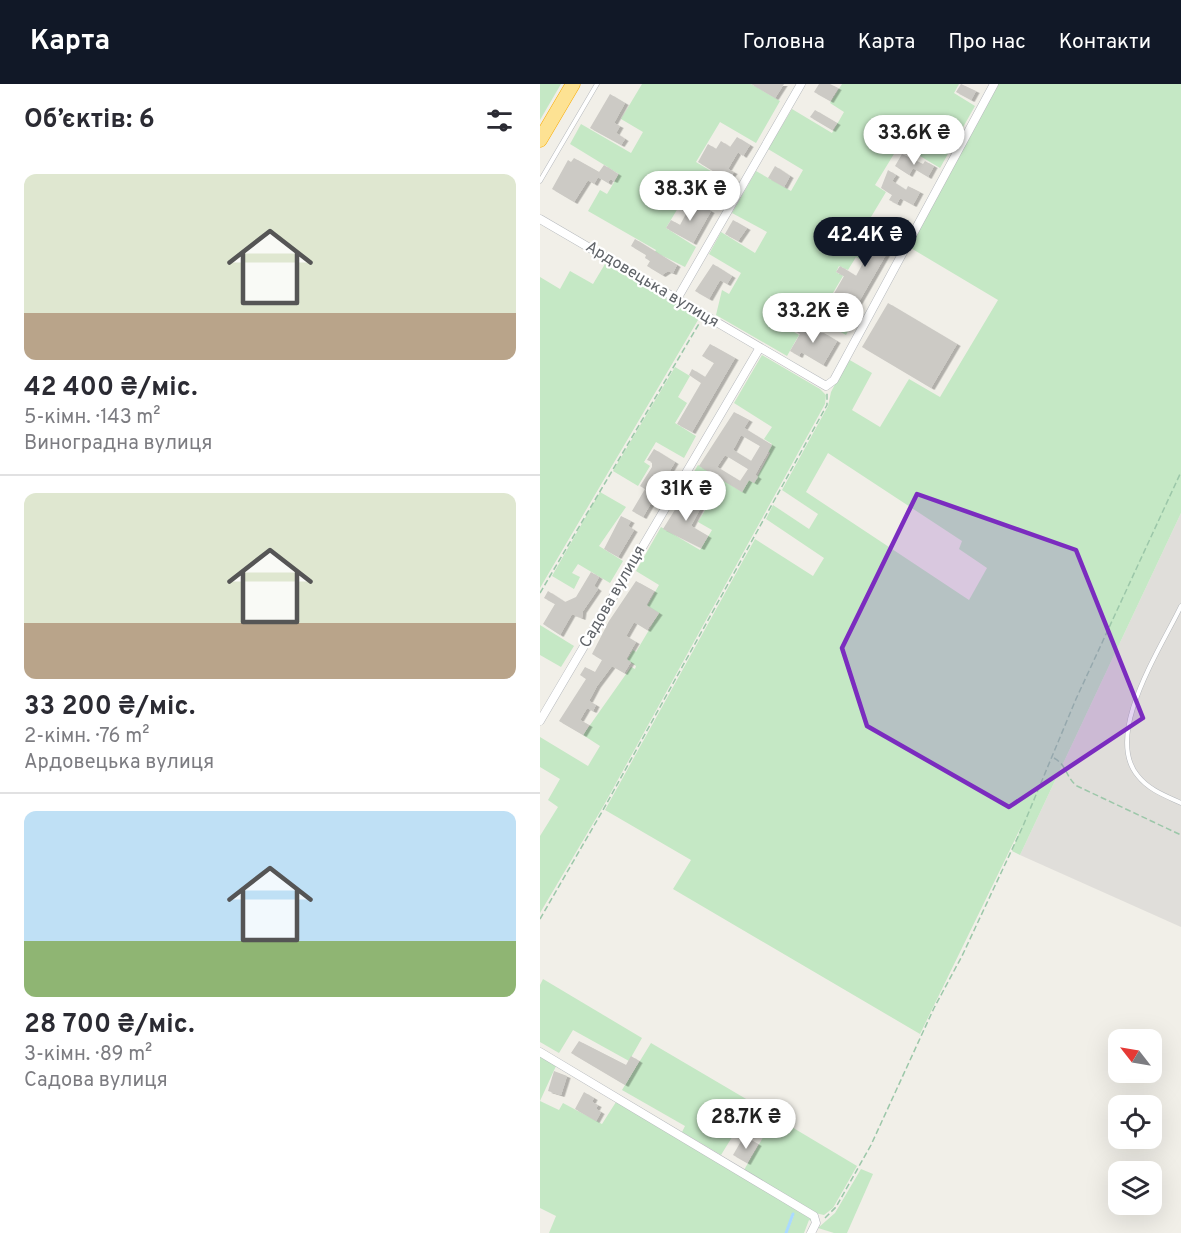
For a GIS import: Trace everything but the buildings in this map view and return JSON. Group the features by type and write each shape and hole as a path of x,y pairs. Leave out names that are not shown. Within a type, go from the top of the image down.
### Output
{"highway":[{"path":"540,140 573,84"}],"street":[{"path":"677,299 801,84"},
{"path":"826,386 834,380 994,84"},
{"name":"Ардовецька вулиця","path":"540,219 759,349 826,386"},
{"name":"Садова вулиця","path":"540,721 759,349"},
{"path":"540,1052 814,1216 813,1230"}],"lane":[{"path":"540,181 597,84"},
{"path":"1181,606 1131,710 1126,734 1128,758 1138,777 1158,792 1181,803"}],"path":[{"path":"540,593 704,316"},
{"path":"540,919 603,810 826,405 826,386"},
{"path":"813,1230 836,1207 871,1145 934,1008 1012,851 1076,699 1181,472"},
{"path":"1052,758 1064,765 1069,779 1077,786 1181,834"}],"highlighted area":[{"path":"917,494 1076,550 1143,718 1009,807 867,726 842,648"}],"shaded area":[{"path":"1181,513 1181,927 1020,855"}],"green space":[{"path":"540,84 561,84 540,120"},
{"path":"642,84 751,84 780,101 756,143 720,122 696,162 732,184 720,205 690,188 666,228 696,247 685,267 655,252 656,250 588,211 600,190 607,194 619,174 570,144 581,124 631,153 643,132 621,119"},
{"path":"842,84 959,84 954,93 975,106 940,168 900,144 875,185 886,192 862,232 875,240 863,261 856,257 848,270 839,266 836,272 843,276 830,298 857,315 846,335 777,295 766,315 799,335 787,356 716,315 722,290 729,294 741,273 709,254 721,232 755,253 767,232 732,213 756,171 791,191 803,170 768,149 792,109 832,133 844,112 830,103"},
{"path":"998,84 1181,84 1181,513 1020,855 1012,851 1022,825 920,1034 673,889 691,860 605,810 755,539 813,576 824,558 766,519 773,505 809,529 818,514 782,490 828,406 831,392 848,359 872,373 852,410 880,427 909,379 940,397 998,300 909,247","holes":["828,453 962,541 959,549 987,568 969,600 806,492"]},
{"path":"605,264 697,316 698,320 540,588 540,277 560,289 570,271 593,284"},
{"path":"762,355 820,389 826,395 825,404 604,805 540,913 540,836 558,807 548,800 560,779 540,767 540,737 588,766 600,746 583,735 631,667 635,669 636,666 627,660 633,650 636,652 659,613 647,606 659,585 636,571 661,527 700,550 712,530 698,522 711,500 686,485 698,465 742,492 749,480 754,483 770,453 768,451 772,444 764,439 772,427 734,403"},
{"path":"675,367 690,376 678,397 687,403 675,423 696,436 684,458 656,442 644,462 650,466 638,486 613,471"},
{"path":"600,492 626,507 599,546 623,561 610,583 578,564 572,573 580,577 574,589 552,576"},
{"path":"540,625 574,646 561,667 540,655"},
{"path":"543,979 642,1038 629,1061 573,1030 559,1053 540,1042 540,985"},
{"path":"651,1043 753,1103 721,1155 682,1132 685,1126 622,1090"},
{"path":"540,1056 556,1066 540,1101"},
{"path":"540,1101 559,1110 563,1103 602,1124 616,1102 812,1218 814,1222 809,1220 804,1233 787,1233 794,1215 792,1214 785,1233 549,1233 556,1216 540,1208"},
{"path":"775,1117 857,1166 833,1208 824,1215 815,1213 744,1170"},
{"path":"861,1169 873,1174 847,1233 834,1233 818,1228 835,1213"}],"waterway":[{"path":"786,1233 793,1214"}]}
